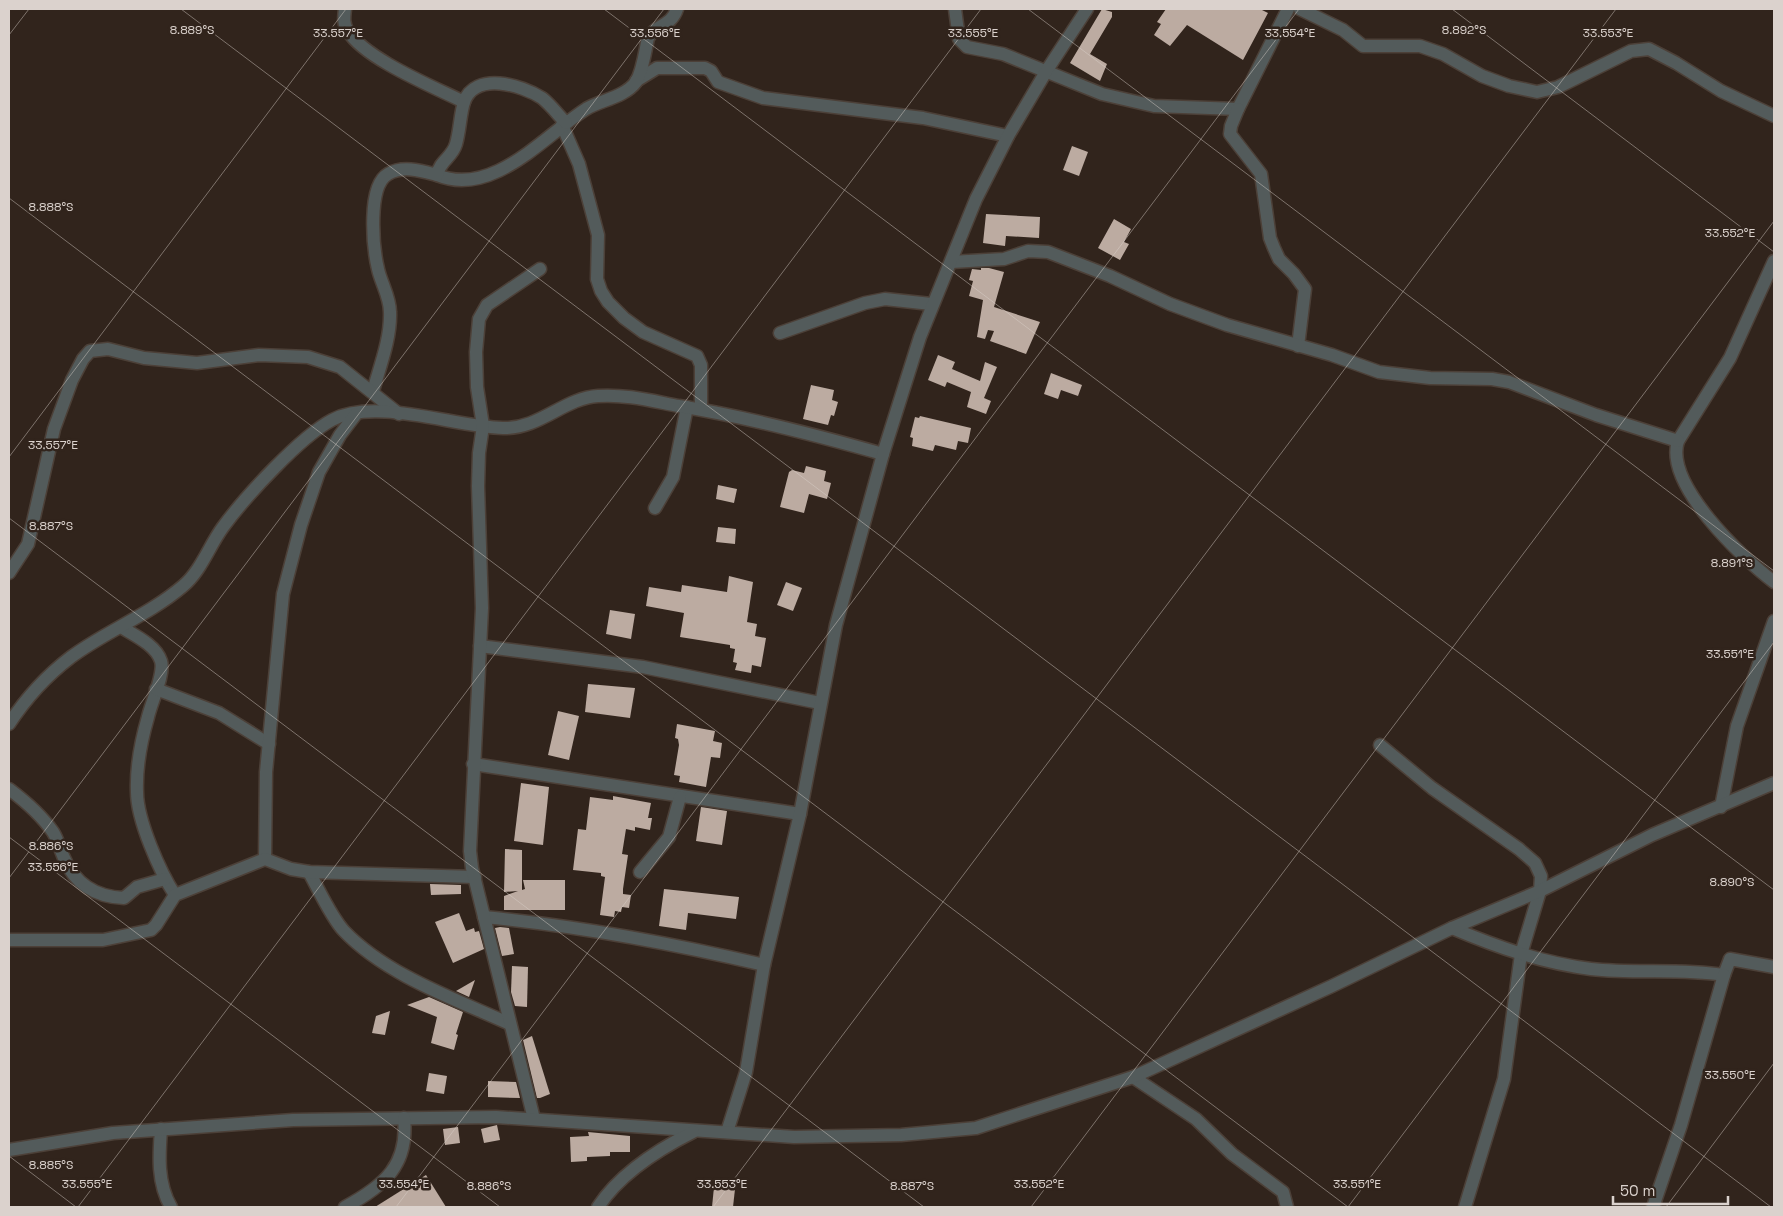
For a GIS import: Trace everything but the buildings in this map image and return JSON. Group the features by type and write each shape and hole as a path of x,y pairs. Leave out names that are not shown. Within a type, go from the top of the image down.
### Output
{"street":[{"path":"345,9 344,24 347,30 365,48 390,64 464,102"},
{"path":"636,81 648,38 651,33 672,20 678,9"},
{"path":"955,9 962,44 1003,54 1046,70 1087,89 1154,106 1238,109"},
{"path":"727,1132 746,1072 764,965 800,814 820,703 850,568 883,454 932,304 976,199 1008,136 1046,70 1087,9"},
{"path":"1288,9 1238,109 1230,134 1261,174 1270,238 1279,259 1294,274 1305,289 1298,346"},
{"path":"1300,9 1343,30 1363,46 1420,46 1443,54 1482,76 1509,86 1536,92 1558,87 1631,51 1649,49 1676,63 1721,91 1774,116"},
{"path":"373,391 388,335 390,311 376,263 373,215 375,196 385,176 397,170 417,170 462,180 505,167 530,154 564,124 593,105 623,92 657,68 705,68 711,70 718,82 763,98 923,118 1008,136"},
{"path":"437,175 439,165 454,149 464,102 476,88 492,84 514,86 524,89 544,100 564,124 579,164 598,235 597,279 601,291 618,312 643,332 697,356 701,365 701,409"},
{"path":"951,262 1004,259 1028,251 1048,252 1110,276 1170,304 1227,325 1379,372 1430,378 1492,379 1509,382 1587,411 1678,441"},
{"path":"1774,261 1730,358 1678,441 1675,449 1676,462 1691,492 1723,534 1744,556 1774,582"},
{"path":"534,1119 484,917 470,851 480,646 482,558 479,460 483,426 476,366 479,319 487,305 540,269"},
{"path":"780,332 865,303 885,299 932,304"},
{"path":"9,573 28,544 35,520 47,455 59,414 72,380 83,359 90,351 108,349 144,358 197,363 259,355 308,357 340,367 373,391 399,414"},
{"path":"9,724 29,695 72,656 121,627 185,584 199,567 223,527 299,445 335,418 356,414 399,414 483,426 513,428 527,425 589,396 633,397 701,409 809,433 883,454"},
{"path":"655,508 673,476 687,407"},
{"path":"265,859 265,788 286,576 320,472 340,435 356,414"},
{"path":"1721,807 1737,726 1774,621"},
{"path":"121,627 143,641 161,662 160,674 143,738 136,794 139,812 165,879 175,895"},
{"path":"480,646 643,667 820,703"},
{"path":"156,689 219,713 269,744"},
{"path":"1380,745 1432,788 1519,849 1535,863 1541,876 1540,891 1521,954 1504,1080 1465,1207"},
{"path":"473,764 800,814"},
{"path":"13,1147 113,1133 161,1129 293,1120 464,1116 794,1137 858,1137 976,1128 1133,1077 1452,928 1540,891 1652,835 1774,783"},
{"path":"9,789 38,815 54,834 74,876 90,890 103,895 124,898 137,888 165,879"},
{"path":"640,872 669,837 680,797"},
{"path":"9,940 103,940 150,930 156,925 175,895 265,859 291,869 309,872 475,877"},
{"path":"309,872 343,930 374,957 422,984 510,1024"},
{"path":"484,917 585,929 675,945 764,965"},
{"path":"1452,928 1521,954 1556,963 1592,969 1695,970 1724,975"},
{"path":"1652,1207 1681,1124 1730,959 1774,967"},
{"path":"1133,1077 1196,1120 1232,1154 1283,1192 1287,1207"},
{"path":"345,1207 382,1184 397,1164 406,1138 404,1118"},
{"path":"161,1129 161,1175 164,1193 170,1207"},
{"path":"598,1207 617,1184 650,1158 693,1132"}]}
